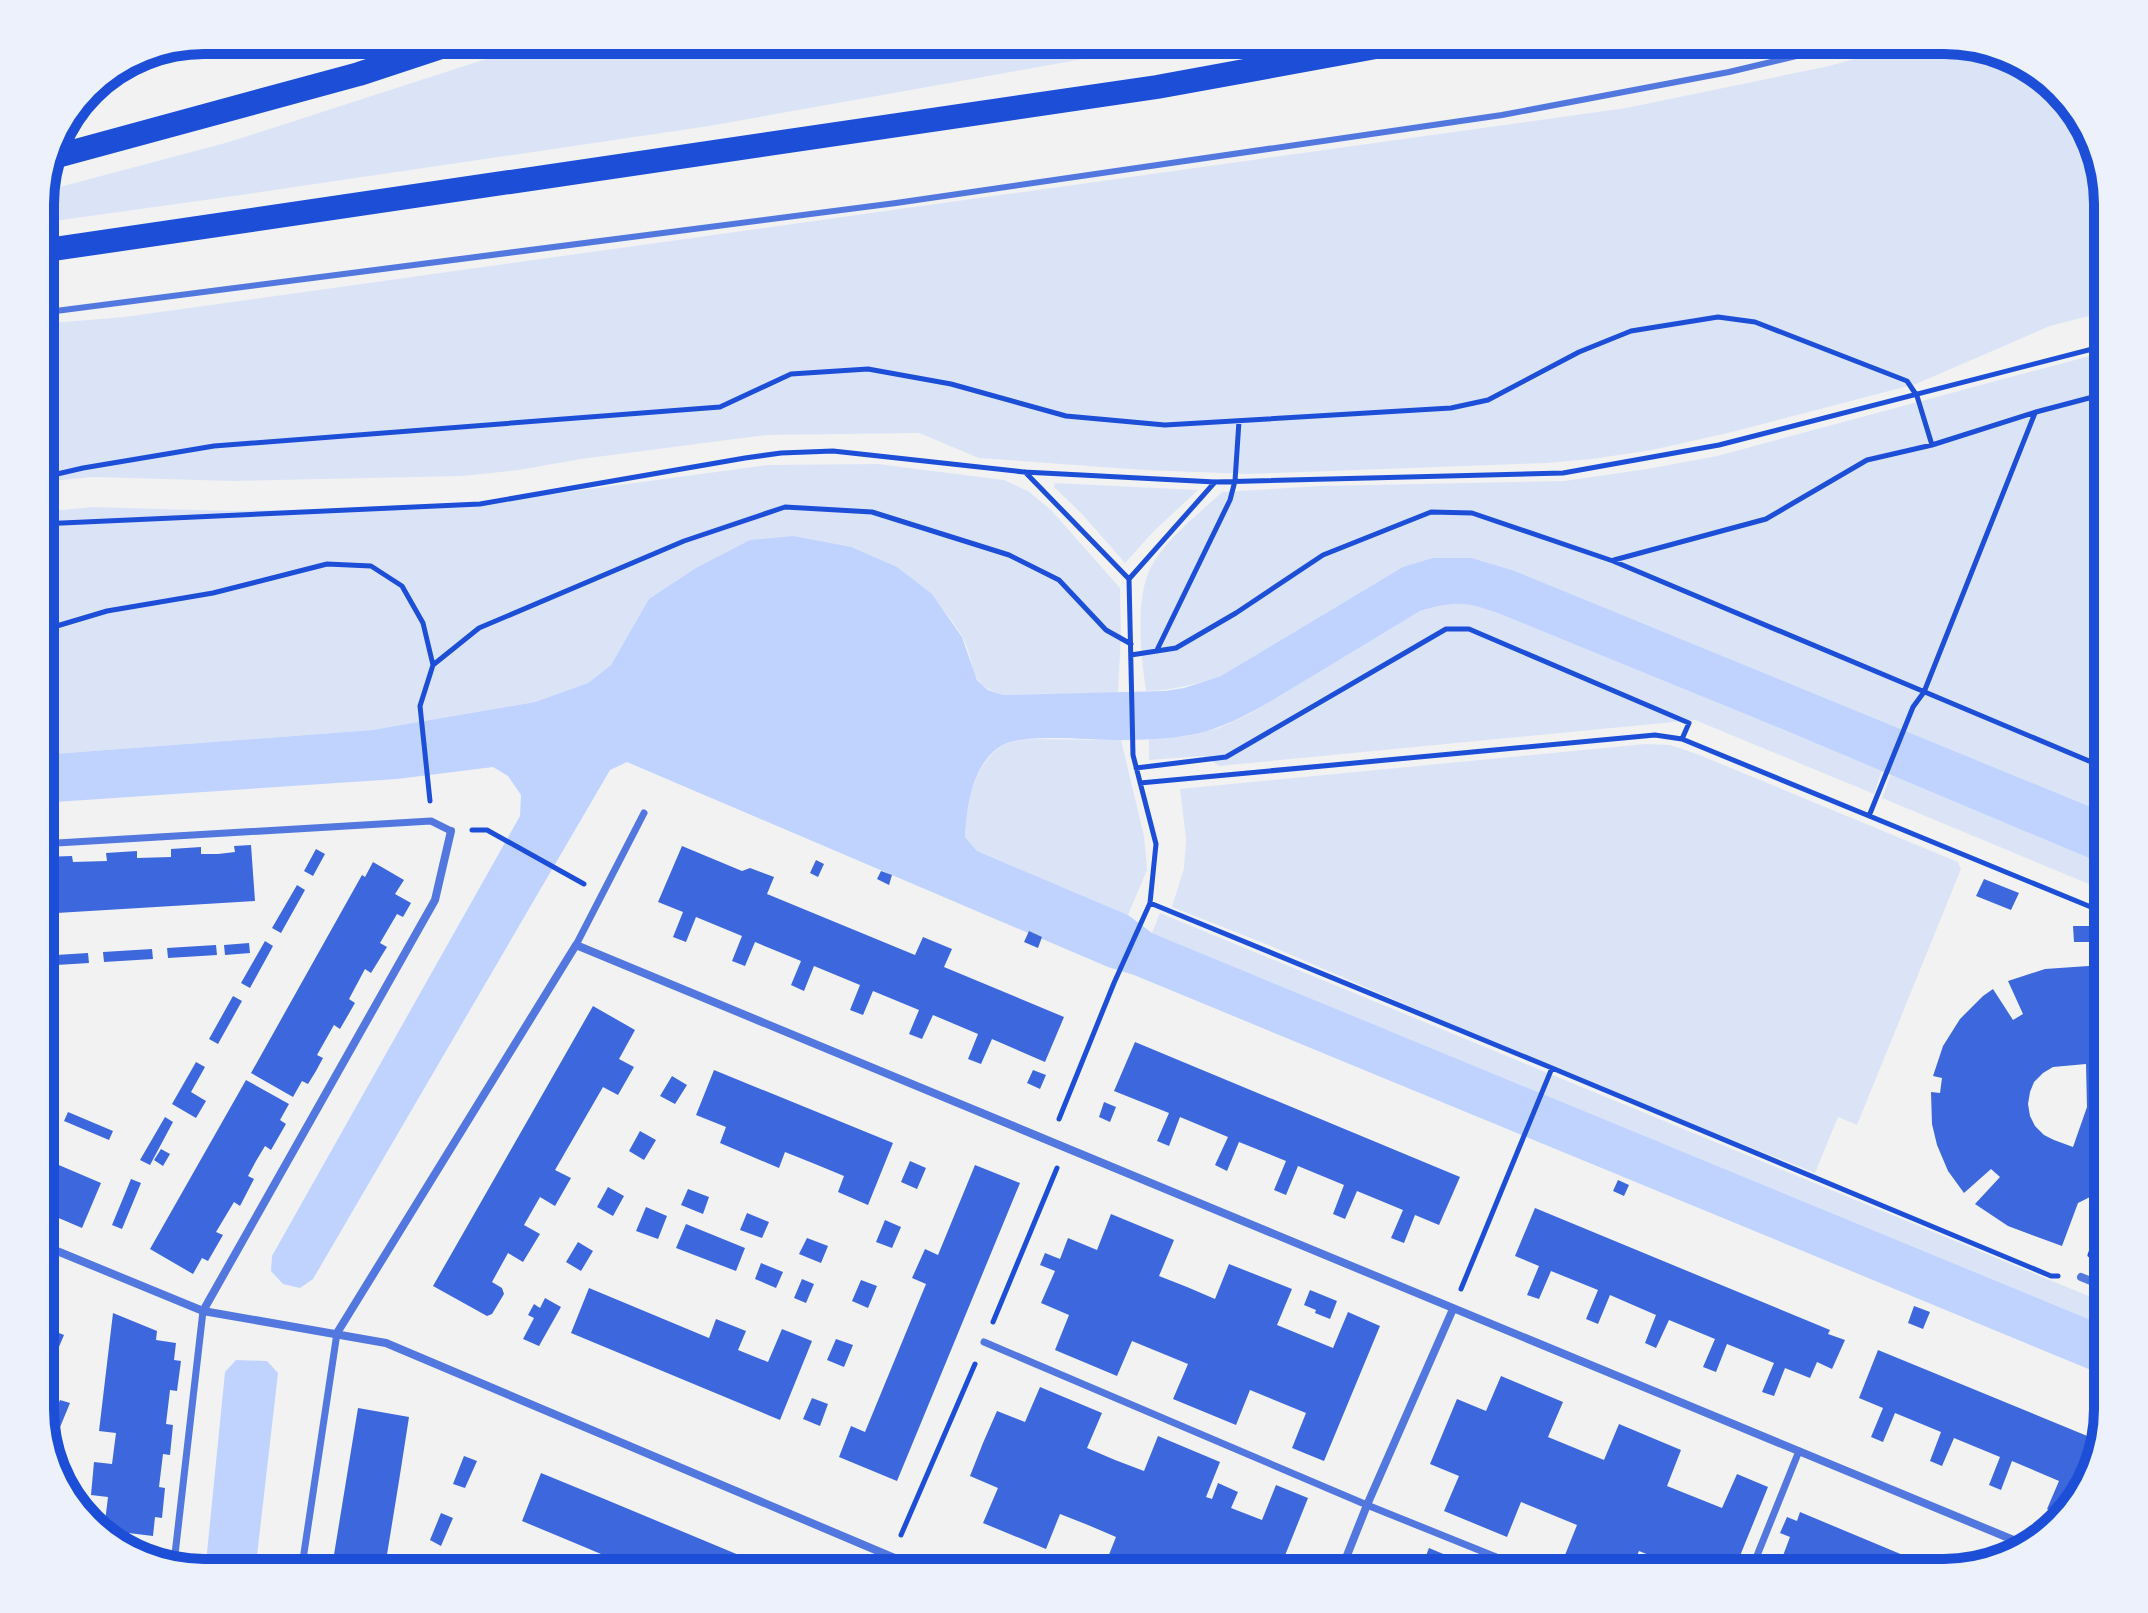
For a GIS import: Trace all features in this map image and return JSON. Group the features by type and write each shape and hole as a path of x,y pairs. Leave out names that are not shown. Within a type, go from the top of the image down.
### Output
{"highway":[{"path":"63,155 359,74 420,54"},
{"path":"54,249 1157,87 1337,54"}],"street":[{"path":"303,1559 337,1333 576,945 644,813"},
{"path":"54,843 431,821 451,831 435,900 203,1311 175,1556"},
{"path":"576,945 2015,1540"},
{"path":"54,1250 203,1311 386,1343 897,1559"},
{"path":"2081,1277 2094,1282"},
{"path":"1346,1559 1453,1309"},
{"path":"984,1342 1501,1559"},
{"path":"1756,1559 1799,1451"}],"lane":[{"path":"54,311 896,203 1502,115 1729,72 1805,54"}],"path":[{"path":"54,475 214,446 720,407 791,374 868,369 951,384 1066,416 1165,425 1451,408 1488,400 1579,352 1631,331 1718,317 1755,322 1907,381 1917,396 1932,445"},
{"path":"54,523 480,504 781,453 833,451 1024,472 1215,482 1563,473 1719,445 2094,349"},
{"path":"1613,561 1766,519 1867,460 1932,445 2094,397"},
{"path":"1869,816 1913,707 1924,692 2036,412"},
{"path":"1156,651 1230,500 1235,481 1239,421"},
{"path":"1024,472 1129,579 1133,755 1156,844 1150,903 1050,1142"},
{"path":"1129,579 1215,482"},
{"path":"433,665 479,628 684,541 785,507 872,512 1009,555 1059,580 1106,630 1131,644"},
{"path":"1131,655 1176,648 1236,613 1323,555 1431,512 1472,513 1613,561 2094,763"},
{"path":"54,627 107,611 213,593 327,564 371,566 402,586 423,623 433,665 420,706 430,801"},
{"path":"1136,768 1226,757 1446,629 1469,629 1689,723 1682,739"},
{"path":"1140,783 1655,735 1682,739 2094,908"},
{"path":"487,830 570,876"},
{"path":"1150,903 2051,1276 2081,1277 2094,1244"},
{"path":"1453,1309 1552,1068"}],"shaded area":[{"path":"502,54 1112,54 709,126 54,221 55,188 229,142"},
{"path":"1872,54 1963,55 1992,62 2019,74 2050,98 2074,129 2091,175 2094,195 2094,315 2050,326 1916,384 1652,450 1547,463 1248,474 1144,470 979,458 919,433 765,435 463,476 233,481 93,477 54,481 54,323 124,317 1626,108 1829,66"},
{"path":"2094,355 2094,808 1515,571 1472,558 1221,676 1174,688 1146,691 1141,646 1145,582 1156,558 1173,538 1222,492 1320,486 1564,481 1717,456"},
{"path":"878,464 1004,480 1028,491 1051,510 1120,588 1118,693 1003,695 991,690 978,679 962,636 932,594 650,599 611,665 588,683 535,702 372,730 54,754 54,511 93,507 232,511 464,506 767,465"},
{"path":"1055,483 1198,490 1125,563 1054,487"},
{"path":"1450,603 1472,603 1882,770 1874,794 1695,720 1219,766 1204,756 1149,760 1149,739 1188,736 1219,728 1251,713 1420,611"},
{"path":"1033,739 1121,740 1144,836 1147,870 1128,915 977,851 965,837 973,787 984,764 1005,744"},
{"path":"1645,744 1670,745 1697,754 1958,862 1961,869 1857,1125 1838,1117 1815,1173 1552,1068 1266,944 1172,907 1184,868 1186,839 1180,789"},
{"path":"1891,774 2094,860 2094,886 1882,798"},
{"path":"1160,913 2094,1298 2094,1321 1152,933"}],"water":[{"path":"793,536 851,547 897,567 932,594 962,637 977,680 988,690 1003,695 1184,688 1221,676 1403,567 1433,558 1472,558 1515,571 2094,808 2094,860 1500,614 1460,604 1420,611 1265,705 1207,731 1155,739 1042,738 1003,745 984,762 978,773 967,812 965,837 977,851 1128,915 1152,933 2094,1321 2094,1371 1134,975 1108,967 627,762 610,770 313,1279 300,1288 283,1284 271,1271 272,1256 520,816 521,795 508,776 493,767 397,779 54,802 54,754 372,730 535,702 588,683 611,665 649,599 696,568 750,540"},
{"path":"236,1360 267,1361 278,1373 257,1559 206,1559 225,1372"}],"building":[{"path":"251,845 255,901 54,913 54,857 72,856 73,862 107,861 106,853 137,851 137,858 171,857 171,849 201,847 201,854 218,854 235,852 234,846"},
{"path":"682,846 742,871 750,868 774,877 767,894 915,955 923,937 952,949 944,967 1064,1017 1045,1062 992,1039 981,1064 968,1059 978,1034 933,1015 922,1039 909,1034 919,1010 873,991 863,1015 850,1010 860,985 814,966 804,991 791,985 801,961 755,942 745,966 732,961 742,936 696,917 686,942 673,937 683,912 658,902"},
{"path":"316,849 325,854 313,876 304,871"},
{"path":"816,860 824,864 818,877 810,873"},
{"path":"373,862 404,880 395,894 411,903 403,917 397,914 380,943 387,947 371,973 365,969 349,999 355,1003 340,1029 334,1025 317,1055 323,1058 316,1071 308,1084 302,1081 293,1097 251,1073 362,875 365,877"},
{"path":"881,871 892,875 889,885 877,879"},
{"path":"1984,879 2019,893 2011,910 1976,896"},
{"path":"297,885 305,890 281,933 272,928"},
{"path":"2073,926 2089,926 2090,942 2074,942"},
{"path":"1029,931 1042,937 1038,948 1024,942"},
{"path":"265,941 273,946 250,988 241,983"},
{"path":"249,943 250,953 225,955 224,945"},
{"path":"216,945 217,955 168,958 167,948"},
{"path":"152,949 153,959 104,962 103,952"},
{"path":"88,953 89,963 54,965 54,955"},
{"path":"2094,966 2094,1195 2078,1203 2062,1246 2008,1226 1975,1204 2000,1177 1991,1169 1964,1193 1948,1171 1932,1124 1931,1092 1940,1093 1942,1078 1933,1076 1943,1046 1960,1019 1993,989 2013,1020 2023,1014 2008,981 2045,969","holes":["2086,1064 2087,1107 2073,1147 2044,1135 2035,1126 2028,1104 2034,1082 2043,1073 2053,1067"]},
{"path":"233,996 242,1001 218,1044 209,1039"},
{"path":"593,1006 635,1030 619,1059 634,1067 618,1095 603,1087 555,1170 571,1178 555,1206 540,1197 524,1225 540,1234 523,1262 508,1253 492,1282 502,1288 504,1294 492,1314 487,1316 433,1286"},
{"path":"1135,1042 1460,1177 1439,1225 1415,1215 1404,1243 1391,1238 1403,1210 1357,1191 1345,1219 1333,1214 1344,1185 1298,1166 1286,1195 1274,1190 1286,1161 1239,1142 1227,1171 1215,1165 1228,1137 1180,1117 1169,1146 1157,1141 1169,1113 1114,1091"},
{"path":"196,1062 205,1067 191,1092 206,1101 196,1118 172,1104"},
{"path":"714,1070 893,1143 868,1205 838,1192 844,1176 785,1152 779,1168 720,1143 726,1127 696,1115"},
{"path":"1033,1070 1046,1075 1040,1089 1027,1083"},
{"path":"672,1076 687,1085 675,1104 660,1096"},
{"path":"246,1080 289,1104 280,1120 286,1124 271,1150 265,1146 248,1176 254,1179 240,1206 234,1202 216,1232 223,1235 208,1261 202,1258 193,1274 150,1249"},
{"path":"1104,1102 1116,1107 1110,1122 1099,1117"},
{"path":"68,1112 113,1131 109,1140 64,1121"},
{"path":"165,1117 173,1122 150,1165 140,1160"},
{"path":"640,1131 656,1140 644,1160 629,1151"},
{"path":"161,1149 170,1154 163,1166 154,1160"},
{"path":"910,1161 926,1168 917,1189 901,1182"},
{"path":"54,1163 101,1183 82,1228 54,1216"},
{"path":"975,1165 1020,1183 897,1481 839,1457 851,1426 865,1432 926,1284 912,1278 925,1249 938,1255"},
{"path":"131,1179 141,1183 122,1229 112,1225"},
{"path":"1618,1180 1629,1185 1624,1196 1613,1191"},
{"path":"608,1187 624,1196 613,1216 597,1207"},
{"path":"688,1189 709,1197 703,1214 681,1205"},
{"path":"646,1207 667,1216 658,1239 636,1231"},
{"path":"1535,1208 1830,1330 1828,1334 1845,1340 1832,1369 1817,1362 1810,1378 1785,1368 1774,1396 1762,1392 1774,1363 1727,1344 1716,1372 1703,1367 1715,1339 1669,1320 1656,1348 1645,1343 1656,1315 1610,1295 1598,1324 1586,1319 1598,1290 1551,1271 1539,1299 1527,1295 1539,1266 1515,1256"},
{"path":"747,1213 769,1222 762,1238 740,1230"},
{"path":"1111,1214 1174,1240 1159,1276 1215,1299 1229,1264 1292,1289 1277,1325 1333,1348 1348,1312 1380,1326 1324,1461 1292,1448 1306,1413 1250,1390 1236,1425 1173,1399 1188,1364 1132,1341 1117,1376 1055,1350 1069,1315 1041,1303 1055,1271 1040,1265 1045,1253 1060,1259 1068,1238 1097,1250"},
{"path":"885,1220 901,1227 892,1248 876,1242"},
{"path":"686,1224 745,1248 736,1271 676,1248"},
{"path":"807,1238 828,1246 821,1263 799,1254"},
{"path":"578,1242 593,1251 581,1271 566,1262"},
{"path":"761,1263 783,1272 776,1288 755,1279"},
{"path":"802,1279 814,1284 806,1303 794,1298"},
{"path":"861,1280 877,1286 868,1308 852,1301"},
{"path":"589,1288 709,1338 716,1319 746,1331 738,1350 768,1362 782,1329 812,1341 780,1420 571,1333"},
{"path":"1310,1290 1337,1301 1330,1319 1304,1305"},
{"path":"545,1298 561,1307 539,1346 523,1339 534,1318 528,1315 534,1304 540,1308"},
{"path":"1914,1306 1930,1312 1923,1329 1908,1323"},
{"path":"113,1313 157,1331 156,1340 176,1343 174,1360 181,1361 177,1391 170,1390 166,1424 173,1425 170,1455 163,1454 159,1487 165,1488 162,1518 155,1517 153,1536 118,1532 105,1521 108,1497 91,1495 94,1462 112,1464 116,1433 99,1431"},
{"path":"54,1331 64,1335 54,1359"},
{"path":"836,1339 853,1345 844,1367 827,1360"},
{"path":"1878,1350 2091,1438 2074,1484 2053,1512 2047,1509 2059,1481 2012,1461 2001,1490 1989,1485 2000,1457 1954,1438 1942,1466 1930,1461 1941,1432 1895,1413 1883,1442 1871,1437 1883,1408 1859,1398"},
{"path":"1501,1376 1563,1402 1548,1437 1604,1460 1619,1424 1681,1450 1667,1486 1722,1508 1737,1474 1768,1487 1739,1559 1659,1559 1639,1551 1636,1559 1563,1559 1577,1525 1521,1502 1507,1537 1444,1511 1459,1476 1430,1464 1457,1399 1486,1411"},
{"path":"1040,1387 1102,1413 1087,1448 1115,1460 1144,1471 1158,1436 1220,1462 1206,1497 1212,1499 1218,1483 1238,1492 1231,1508 1262,1520 1276,1485 1308,1498 1284,1559 1107,1559 1116,1537 1060,1514 1046,1549 983,1523 998,1488 970,1476 997,1411 1025,1422"},
{"path":"812,1398 828,1404 820,1426 803,1419"},
{"path":"60,1400 70,1403 57,1435 55,1428 54,1414"},
{"path":"358,1408 409,1417 386,1559 333,1559"},
{"path":"464,1456 477,1461 465,1488 453,1484"},
{"path":"541,1473 748,1559 613,1559 522,1521"},
{"path":"1800,1512 1912,1559 1782,1559 1790,1537 1780,1533 1787,1517 1797,1521"},
{"path":"441,1513 453,1518 441,1546 430,1540"},
{"path":"1429,1548 1455,1559 1425,1559"}]}
